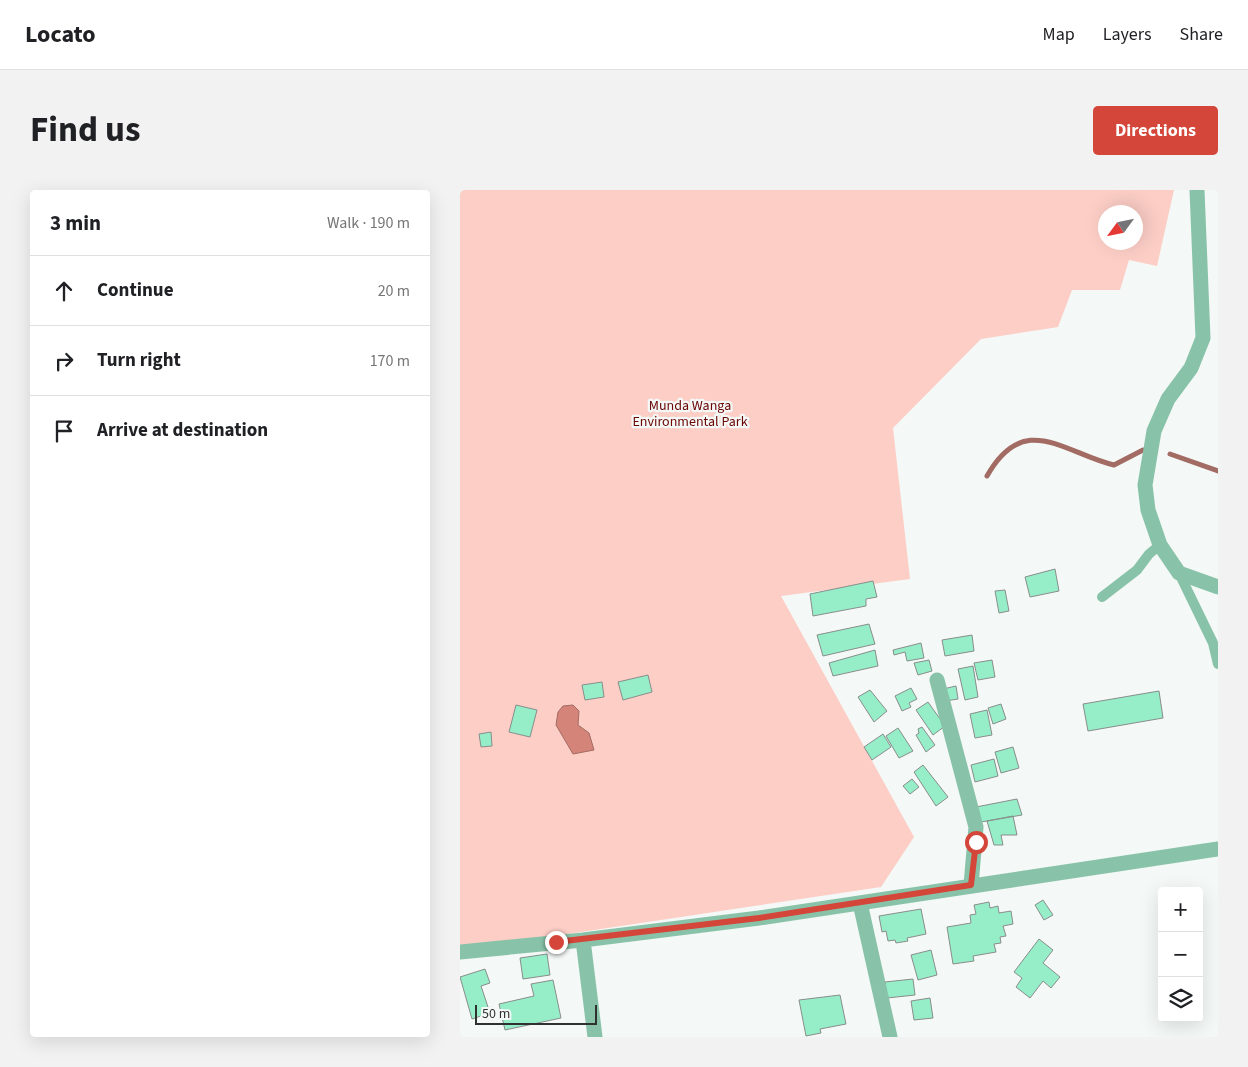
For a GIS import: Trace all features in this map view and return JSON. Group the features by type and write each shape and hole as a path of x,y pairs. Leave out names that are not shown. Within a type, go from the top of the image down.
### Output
{"street":[{"path":"1197,190 1203,338 1191,368 1168,399 1154,431 1146,485 1148,510 1160,545 1179,573 1218,587"},
{"path":"937,680 976,826 971,885"},
{"path":"460,952 583,940 860,902 1218,849"},
{"path":"860,902 890,1037"},
{"path":"583,940 595,1037"}],"lane":[{"path":"1102,597 1137,570 1148,554 1160,545"},
{"path":"1179,573 1213,643 1218,664"}],"green space":[{"name":"Munda Wanga Environmental Park","path":"460,190 1174,190 1157,266 1129,260 1120,290 1072,290 1058,327 981,339 893,428 910,579 781,596 914,837 881,887 528,940 460,948"}],"shaded area":[{"path":"573,705 579,711 578,725 589,733 594,750 573,754 556,725 558,712 563,706"}],"building":[{"path":"1055,569 1059,591 1030,597 1025,577"},
{"path":"873,581 877,597 866,599 866,606 813,616 810,594"},
{"path":"1005,590 1009,611 999,613 995,591"},
{"path":"869,624 875,644 823,656 817,635"},
{"path":"972,635 974,651 945,656 942,640"},
{"path":"921,643 924,658 907,661 905,652 894,655 893,650"},
{"path":"875,650 878,666 833,676 829,663"},
{"path":"929,660 932,671 918,675 914,663"},
{"path":"992,660 995,677 978,680 974,663"},
{"path":"973,666 978,697 965,700 958,669"},
{"path":"648,675 652,692 623,700 618,682"},
{"path":"602,682 604,697 585,700 582,685"},
{"path":"956,686 958,699 945,701 943,689"},
{"path":"911,688 917,699 909,703 911,707 902,711 895,696"},
{"path":"870,690 887,711 874,722 858,697"},
{"path":"1159,691 1163,718 1088,731 1083,704"},
{"path":"928,702 945,726 933,735 916,710"},
{"path":"1001,704 1006,719 993,724 988,708"},
{"path":"516,705 537,710 530,737 509,732"},
{"path":"987,710 992,735 975,738 970,714"},
{"path":"922,727 935,745 926,752 916,735 919,733 918,729"},
{"path":"898,728 913,751 899,758 886,736"},
{"path":"491,732 492,746 481,747 479,734"},
{"path":"883,734 891,747 872,760 864,747"},
{"path":"1013,747 1019,768 1001,773 995,752"},
{"path":"994,759 998,776 975,782 971,765"},
{"path":"923,765 948,797 936,806 914,772"},
{"path":"912,779 919,787 910,794 903,786"},
{"path":"1017,799 1022,815 981,822 976,807"},
{"path":"1013,816 1017,835 1001,835 1003,845 994,845 987,821"},
{"path":"1043,900 1053,915 1044,920 1035,905"},
{"path":"989,902 990,908 998,906 999,913 1011,911 1013,924 1003,926 1006,936 1000,937 1001,943 994,944 996,952 973,956 974,961 953,964 947,927 971,923 970,915 976,914 974,905"},
{"path":"921,909 926,934 907,938 908,941 896,943 895,940 888,941 886,931 882,932 879,916"},
{"path":"1039,939 1053,950 1043,963 1060,977 1051,988 1043,981 1030,998 1016,987 1022,978 1014,972"},
{"path":"931,950 937,975 918,980 911,955"},
{"path":"547,954 550,975 523,979 520,958"},
{"path":"485,969 490,983 481,986 490,1013 472,1019 460,977"},
{"path":"913,979 915,995 887,998 885,982"},
{"path":"553,980 561,1018 505,1030 499,1004 534,996 531,984"},
{"path":"840,995 846,1024 820,1029 821,1033 806,1036 799,1000"},
{"path":"930,998 933,1018 914,1020 911,1001"}],"waterway":[{"path":"987,476 1001,456 1015,445 1030,440 1046,441 1114,465 1143,450"},
{"path":"1170,454 1218,471"}],"route":[{"path":"556,942 759,918 971,885 976,842"}]}
